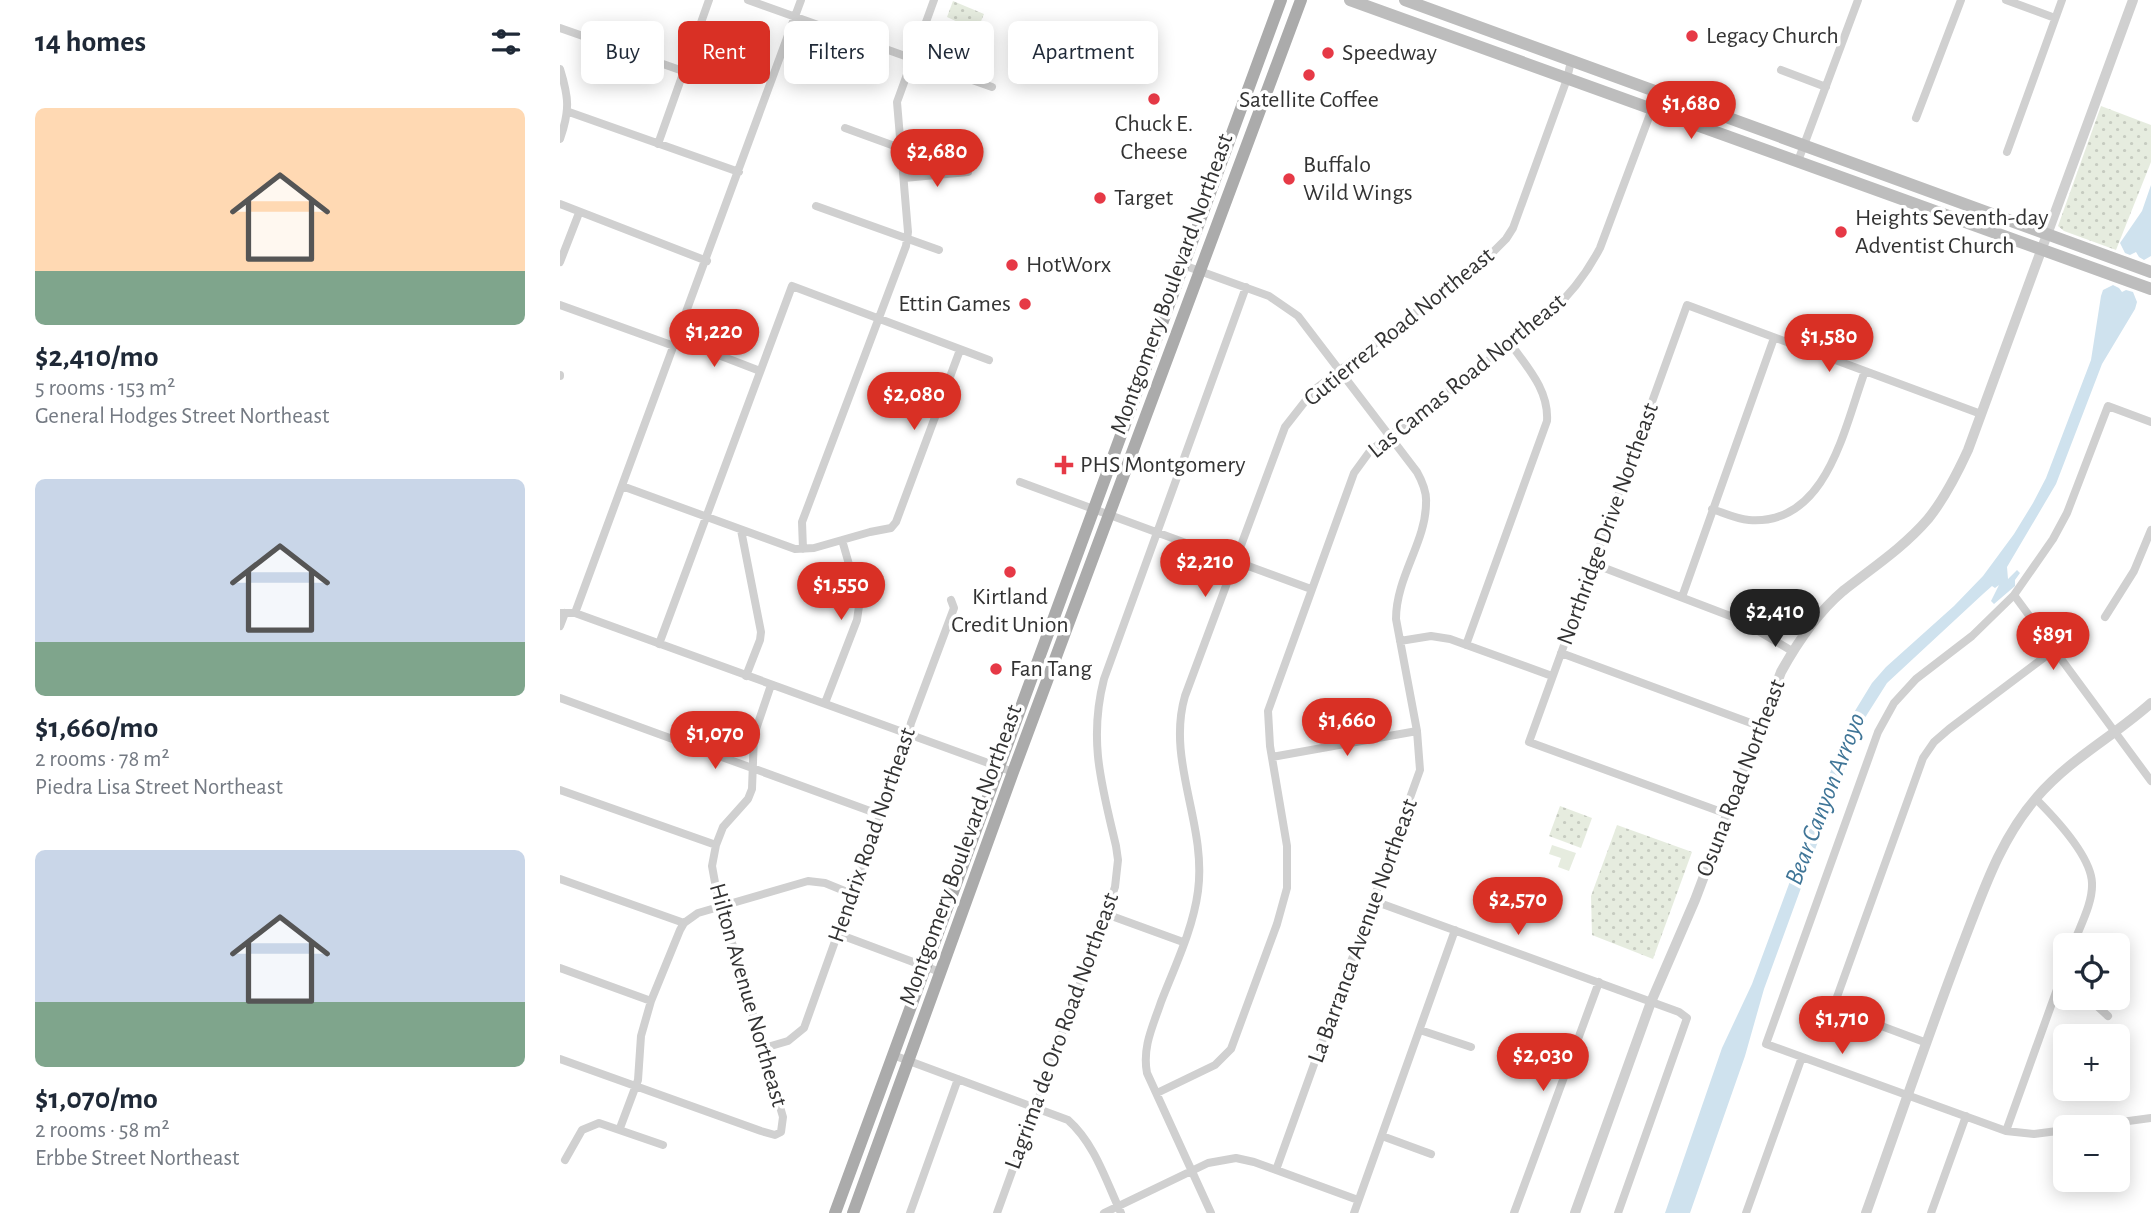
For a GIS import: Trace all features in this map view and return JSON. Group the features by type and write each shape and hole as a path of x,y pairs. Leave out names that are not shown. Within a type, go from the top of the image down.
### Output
{"main road":[{"name":"Montgomery Boulevard Northeast","path":"835,1213 1281,0"},
{"name":"Montgomery Boulevard Northeast","path":"853,1213 1013,772 1300,0"},
{"path":"1350,0 2151,289"},
{"path":"1405,0 2146,270"}],"street":[{"path":"701,21 709,0"},
{"path":"748,0 903,55"},
{"path":"575,613 801,0"},
{"path":"926,21 934,0"},
{"path":"1798,161 1858,0"},
{"path":"1916,118 1961,0"},
{"path":"2007,0 2055,18"},
{"path":"2007,152 2062,0"},
{"name":"Osuna Road Northeast","path":"1575,1213 1651,1002 1695,900 1772,692 1792,651 1834,600 1906,541 1928,518 1958,472 2043,250 2133,0"},
{"path":"560,28 678,69"},
{"name":"Gutierrez Road Northeast","path":"1211,1213 1147,1073 1145,1048 1195,908 1200,862 1197,831 1179,747 1179,721 1185,696 1285,427 1308,396 1488,258 1506,239 1519,213 1571,61"},
{"path":"560,69 569,112 560,139"},
{"path":"1781,70 1826,87"},
{"path":"658,144 679,84"},
{"path":"803,549 802,522 908,239 897,102 904,84"},
{"path":"984,84 992,87"},
{"name":"Las Camas Road Northeast","path":"1157,1094 1215,1065 1231,1049 1277,924 1287,888 1289,867 1267,724 1268,710 1354,473 1370,451 1555,309 1591,266 1608,231 1658,93"},
{"path":"569,112 739,172"},
{"path":"845,128 900,148"},
{"path":"904,177 968,172"},
{"path":"560,204 706,261"},
{"path":"816,206 939,250"},
{"path":"560,262 579,213"},
{"name":"La Barranca Avenue Northeast","path":"1183,265 1269,296 1298,316 1417,472 1427,502 1423,522 1398,592 1396,619 1417,731 1420,769 1276,1170"},
{"path":"659,645 792,286 989,360"},
{"name":"Lagrima de Oro Road Northeast","path":"997,1213 1115,887 1118,860 1098,762 1096,714 1104,679 1247,287"},
{"path":"560,305 760,371"},
{"name":"Northridge Drive Northeast","path":"1727,814 1529,742 1687,305 1774,338"},
{"path":"1682,597 1774,338 1981,414"},
{"path":"1466,645 1547,421 1548,410 1544,395 1510,343"},
{"path":"622,486 787,547 803,549 891,528 896,522 960,350"},
{"path":"1713,509 1749,520 1777,516 1804,502 1827,476 1865,371"},
{"path":"2053,1132 2034,1134 2006,1131 1766,1044 1884,722 1895,703 1916,679 1972,636 2014,595 2053,539 2067,513 2108,406 2151,422"},
{"path":"1020,482 1311,589"},
{"path":"741,530 761,632 746,676"},
{"path":"2105,617 2149,543 2151,530"},
{"path":"825,704 855,626 859,606 842,540"},
{"path":"1594,564 1738,619 1792,651"},
{"path":"2014,595 2151,781"},
{"name":"Hendrix Road Northeast","path":"764,1048 788,1041 804,1028 954,608 951,600"},
{"path":"560,626 562,613 575,613 1013,772"},
{"path":"1400,641 1440,637 1552,676"},
{"path":"1927,1043 1833,1008 1923,758 1942,735 2054,650"},
{"path":"1561,653 1759,726"},
{"name":"Hilton Avenue Northeast","path":"636,1086 761,1131 775,1135 781,1132 783,1117 713,878 712,866 723,827 748,799 752,789 754,735 771,685"},
{"path":"560,698 881,815"},
{"path":"1867,1213 1927,1043 2008,836 2036,799 2072,762 2151,703"},
{"path":"1272,757 1417,731"},
{"path":"560,790 716,845"},
{"path":"2036,799 2074,843 2090,869 2090,898 2077,933"},
{"path":"560,879 684,923"},
{"path":"620,1128 636,1086 641,1036 651,1001 684,923 698,913 808,881 825,883 852,894"},
{"path":"1374,901 1683,1014 1687,1022 1618,1213"},
{"path":"1106,914 1183,942"},
{"path":"1354,1213 1455,930"},
{"path":"838,933 940,972"},
{"path":"560,968 651,1001"},
{"path":"1514,1213 1599,982"},
{"path":"2006,1131 2054,1010"},
{"path":"2101,1010 2108,1016"},
{"path":"1420,1030 1471,1048"},
{"path":"893,1055 1068,1120 1092,1148 1120,1210"},
{"path":"1746,1213 1802,1057"},
{"path":"560,1059 636,1086"},
{"path":"910,1213 958,1079"},
{"path":"1932,1212 1966,1116"},
{"path":"2130,1121 2151,1118"},
{"path":"565,1160 586,1126 599,1123 663,1145"},
{"path":"1382,1136 1431,1154"},
{"path":"1104,1213 1120,1210 1192,1170 1221,1159 1236,1158 1358,1200"}],"shaded area":[{"path":"953,1 984,14 981,21 956,21 947,17"},
{"path":"2101,106 2151,125 2151,162 2116,250 2064,231 2058,226"},
{"path":"1560,806 1592,818 1581,848 1549,836"},
{"path":"1617,825 1692,852 1653,959 1592,935 1591,896"},
{"path":"1552,845 1576,853 1569,871 1558,867 1561,858 1549,854"}],"water":[{"path":"2151,185 2151,256 2144,260 2136,252 2130,255 2125,253 2120,243 2142,211"},
{"name":"Bear Canyon Arroyo","path":"2113,285 2122,292 2133,292 2137,302 2135,309 2102,364 2056,484 2007,567 2008,579 2017,570 2020,573 2015,580 2015,586 1994,604 1991,601 1999,585 1995,588 1992,586 1983,594 1887,683 1861,724 1764,989 1745,1056 1690,1213 1665,1213 1722,1048 1752,984 1850,719 1872,683 1886,667 1983,576 2033,503 2046,478 2091,360 2103,290"}],"place":[{"name":"Legacy Church","path":"1692,36"},
{"name":"Speedway","path":"1328,53"},
{"name":"Satellite Coffee","path":"1309,75"},
{"name":"Chuck E. Cheese","path":"1154,99"},
{"name":"Buffalo Wild Wings","path":"1289,179"},
{"name":"Target","path":"1100,198"},
{"name":"Heights Seventh-day Adventist Church","path":"1841,232"},
{"name":"HotWorx","path":"1012,265"},
{"name":"Ettin Games","path":"1025,304"},
{"name":"PHS Montgomery","path":"1064,465"},
{"name":"Kirtland Credit Union","path":"1010,572"},
{"name":"Fan Tang","path":"996,669"}]}
